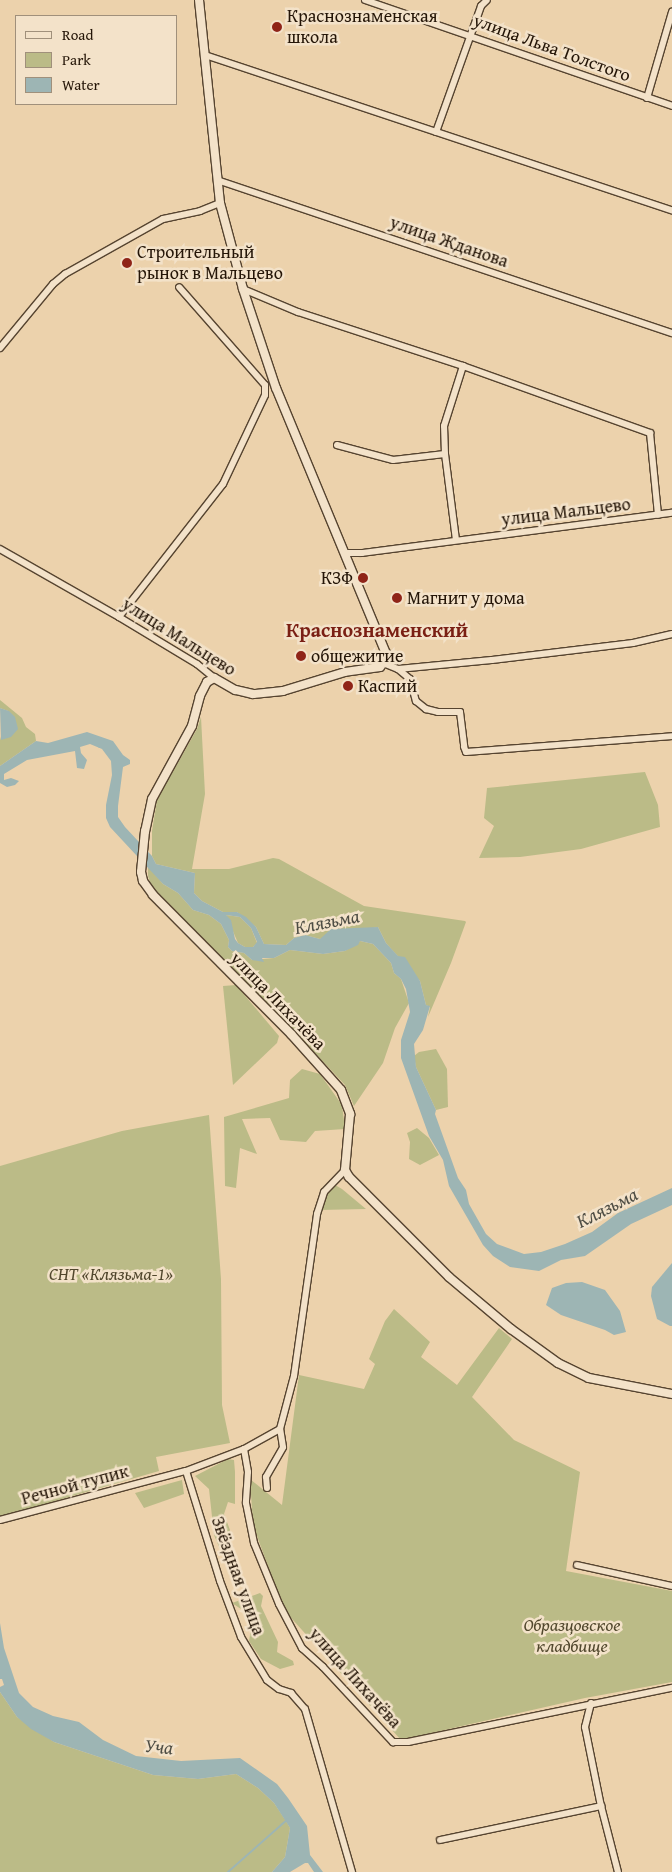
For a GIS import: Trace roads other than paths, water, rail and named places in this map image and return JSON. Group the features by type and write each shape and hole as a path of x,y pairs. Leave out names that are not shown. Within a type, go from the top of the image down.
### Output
{"street":[{"path":"199,0 220,203 243,288 276,388 384,645 386,653 384,663 398,669 410,679 416,701 426,709 438,712 460,712 466,752 672,736"},
{"name":"улица Льва Толстого","path":"365,0 672,106"},
{"path":"436,132 480,3 487,0"},
{"path":"647,98 672,12"},
{"path":"205,55 672,210"},
{"name":"улица Жданова","path":"217,180 672,334"},
{"path":"0,348 53,284 65,274 153,224 200,211 220,203"},
{"path":"120,617 223,484 237,458 266,390 264,385 178,287"},
{"path":"243,288 298,312 463,366 650,433 658,515"},
{"path":"456,540 445,454 444,426 463,366"},
{"path":"266,390 276,388"},
{"path":"336,445 392,460 445,454"},
{"name":"улица Мальцево","path":"345,554 672,513"},
{"name":"улица Мальцево","path":"0,549 120,617 197,664 214,678 235,690 252,694 283,691 345,672 374,668 384,663"},
{"path":"398,669 551,654 633,643 672,634"},
{"name":"улица Лихачёва","path":"214,678 207,682 203,689 192,726 152,799 145,831 143,882 153,895 291,1034 341,1090 350,1114 345,1170"},
{"path":"267,1488 266,1477 283,1447 280,1428 294,1376 317,1214 324,1192 345,1170 355,1185 450,1277 532,1345 558,1363 589,1378 672,1394"},
{"name":"Речной тупик","path":"0,1520 107,1490 158,1480 186,1471 244,1449 280,1428"},
{"name":"улица Лихачёва","path":"244,1449 248,1472 246,1503 254,1543 279,1604 302,1648 323,1667 393,1742 408,1742 591,1703 672,1688"},
{"name":"Звёздная улица","path":"186,1471 220,1581 241,1637 267,1680 279,1689 291,1693 305,1709 352,1872"},
{"path":"577,1565 672,1586"},
{"path":"591,1703 585,1727 601,1806 618,1872"},
{"path":"440,1840 601,1806"}],"water":[{"path":"0,708 9,711 15,717 18,729 11,737 1,740"},
{"path":"87,732 113,741 123,755 130,760 130,764 123,767 118,806 118,817 125,827 152,856 156,864 195,873 194,893 202,901 223,912 237,912 246,917 256,927 264,944 286,945 294,938 305,935 320,939 331,929 378,927 386,943 398,956 405,957 420,981 426,1005 430,1006 423,1030 414,1044 416,1067 436,1110 435,1114 458,1178 466,1190 469,1204 486,1234 497,1244 524,1254 541,1252 592,1232 618,1213 672,1188 672,1205 631,1224 585,1256 561,1260 539,1271 510,1267 493,1256 483,1245 449,1186 443,1160 429,1136 401,1058 401,1040 410,1012 406,989 401,979 394,973 391,963 373,944 360,941 358,945 345,951 323,954 290,950 274,958 262,958 264,962 252,960 244,953 232,951 228,947 229,940 221,924 209,915 193,910 178,893 163,884 110,827 106,818 106,805 112,775 111,761 102,749 90,744 80,747 81,753 87,760 84,769 77,768 75,751 27,760 4,774 4,780 11,778 19,781 15,785 7,787 0,783 0,766 36,741 48,743","holes":["226,915 240,917 251,928 257,942 253,947 245,947 238,943 235,939 231,920"]},
{"path":"672,1263 672,1326 670,1326 657,1319 651,1296 652,1287"},
{"path":"582,1282 605,1290 620,1311 626,1332 614,1335 605,1330 561,1315 546,1305 552,1288 566,1283"},
{"path":"0,1623 4,1648 19,1693 33,1707 53,1716 79,1722 103,1740 136,1756 181,1761 240,1758 277,1784 288,1798 307,1826 310,1855 323,1872 314,1872 308,1863 305,1863 290,1872 272,1872 285,1857 290,1828 274,1803 258,1788 236,1774 198,1779 153,1775 54,1742 31,1729 17,1717 0,1692 0,1687 4,1685 2,1679 0,1679"}],"waterway":[{"path":"228,1872 288,1819"}],"place":[{"name":"Краснознаменская школа","path":"277,27"},
{"name":"Строительный рынок в Мальцево","path":"127,263"},
{"name":"КЗФ","path":"363,578"},
{"name":"Магнит у дома","path":"397,598"},
{"name":"общежитие","path":"301,656"},
{"name":"Каспий","path":"348,686"}],"district":[{"name":"Краснознаменский","path":"377,629"}],"water label":[{"name":"Клязьма","path":"327,922"},
{"name":"Клязьма","path":"607,1208"},
{"name":"Уча","path":"159,1747"}],"park label":[{"name":"СНТ «Клязьма-1»","path":"111,1274"},
{"name":"Образцовское кладбище","path":"572,1636"}]}
